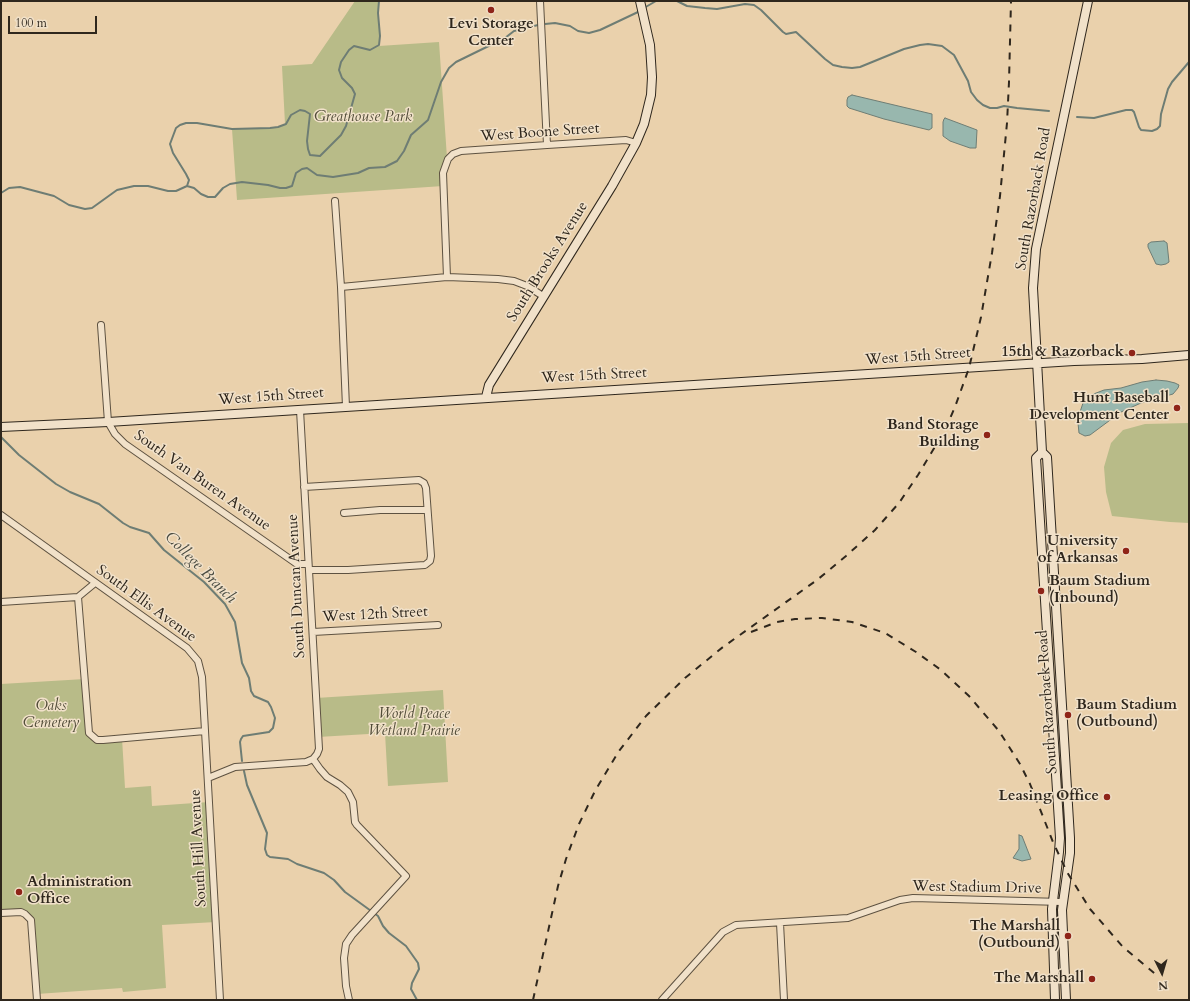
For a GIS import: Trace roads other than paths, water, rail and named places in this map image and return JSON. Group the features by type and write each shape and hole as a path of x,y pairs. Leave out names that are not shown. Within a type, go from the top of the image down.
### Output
{"main road":[{"name":"South Brooks Avenue","path":"486,397 489,385 612,186 636,143 644,124 648,110 652,77 650,45 640,1"},
{"name":"South Razorback Road","path":"1066,1000 1062,902 1070,853 1070,838 1047,457 1042,452 1033,288 1036,248 1088,1"},
{"name":"West 15th Street","path":"1,427 108,422 486,397 1189,355"},
{"name":"South Razorback Road","path":"1042,452 1036,458 1060,838 1052,902 1055,1000"}],"street":[{"path":"540,1 547,145"},
{"name":"West Boone Street","path":"447,277 443,173 448,159 453,154 461,151 626,140 636,143"},
{"path":"335,201 341,287 346,407"},
{"path":"341,287 447,277 498,279 514,281 527,286 543,296"},
{"path":"101,325 108,422"},
{"name":"South Duncan Avenue","path":"300,410 319,749 313,759"},
{"name":"South Van Buren Avenue","path":"108,422 115,434 125,444 297,564 309,567 348,570 425,565 430,561 431,556 427,510"},
{"path":"304,488 419,480 424,483 426,488 427,510 380,510 344,513"},
{"name":"South Ellis Avenue","path":"1,515 187,648 198,661 201,669 208,778"},
{"path":"1,602 78,597 95,583"},
{"path":"78,597 88,728 92,737 97,740 103,740 205,732"},
{"name":"West 12th Street","path":"313,632 438,625"},
{"path":"313,759 328,777 348,792 353,802 355,822 357,825 406,876 365,920 346,944 344,958 346,986 349,1000"},
{"name":"South Hill Avenue","path":"220,1000 208,778 235,767 306,762 313,759"},
{"name":"West Stadium Drive","path":"662,1000 722,932 736,925 848,918 900,900 913,898 1062,902"},
{"path":"1,913 21,912 29,917 32,925 37,1000"},
{"path":"780,923 784,1000"}],"water":[{"path":"852,95 932,114 932,128 929,130 884,119 849,108 847,106 847,100 848,97"},
{"path":"945,118 977,130 976,148 970,148 950,141 943,136 943,122"},
{"path":"1164,241 1167,243 1169,262 1161,265 1156,264 1148,244 1151,242"},
{"path":"1156,380 1167,381 1179,385 1173,394 1141,403 1121,412 1090,435 1085,436 1079,433 1079,415 1083,403 1091,395 1104,390 1121,388"},
{"path":"1019,835 1022,836 1031,859 1022,861 1013,858 1019,849"}],"waterway":[{"path":"187,186 189,180 173,153 170,144 176,128 186,123 197,123 232,129 270,128 286,124 291,115 300,110 305,111 310,114 307,141 308,149 310,155 320,156 341,135 346,126 355,94 352,88 342,78 339,70 341,62 349,50 354,46 370,50 379,45 379,1"},
{"path":"644,8 656,1"},
{"path":"677,1 687,6 717,9 745,4 754,5 783,32 786,34 796,32 825,59 833,65 842,67 860,67 904,49 920,45 928,44 942,46 954,55 968,81 971,92 983,105 990,108 1004,106 1049,111"},
{"path":"545,24 555,23 570,26 578,31 589,33 600,30 638,12"},
{"path":"1,193 9,188 20,187 54,196 69,205 85,209 92,208 117,190 134,186 148,186 168,191 176,191 187,186 194,188 201,194 208,197 215,197 223,188 230,184 242,182 286,188 292,186 296,173 307,168 317,175 333,177 358,173 369,168 385,167 397,161 404,151 411,135 428,120 441,82 449,68 456,62 505,38 514,31 538,25"},
{"path":"1077,117 1094,118 1126,110 1132,110 1141,130 1152,131 1157,129 1160,126 1161,114 1168,89 1189,62"},
{"name":"College Branch","path":"1,437 19,455 56,484 70,492 99,504 130,527 149,533 164,550 204,582 225,604 235,622 242,663 249,678 251,691 254,696 268,702 275,718 273,728 269,732 243,736 240,742 242,761"},
{"name":"College Branch","path":"244,771 247,785 267,833 265,849 267,855 270,857 288,859 297,864 324,873 334,880 345,892 378,916 383,926 389,933 406,946 418,963 419,969 412,983 411,989 417,1000"}],"railway":[{"path":"533,1000 558,886 566,859 579,824 595,791 619,751 646,716 685,678 723,647 817,580 875,530 899,503 945,430 969,368 981,317 992,253 1000,196 1007,123 1011,1"},
{"path":"751,632 777,622 795,619 822,618 852,622 885,633 916,652 941,670 969,696 999,731 1020,764 1067,872 1090,909 1123,947 1159,977"}],"place":[{"name":"Levi Storage Center","path":"491,10"},
{"name":"15th & Razorback","path":"1132,353"},
{"name":"Hunt Baseball Development Center","path":"1177,408"},
{"name":"Band Storage Building","path":"987,435"},
{"name":"University of Arkansas","path":"1126,551"},
{"name":"Baum Stadium (Inbound)","path":"1041,591"},
{"name":"Baum Stadium (Outbound)","path":"1068,715"},
{"name":"Leasing Office","path":"1107,797"},
{"name":"Administration Office","path":"19,892"},
{"name":"The Marshall (Outbound)","path":"1068,936"},
{"name":"The Marshall","path":"1092,979"}],"park label":[{"name":"Greathouse Park","path":"363,118"},
{"name":"Oaks Cemetery","path":"51,716"},
{"name":"World Peace Wetland Prairie","path":"414,724"}]}
